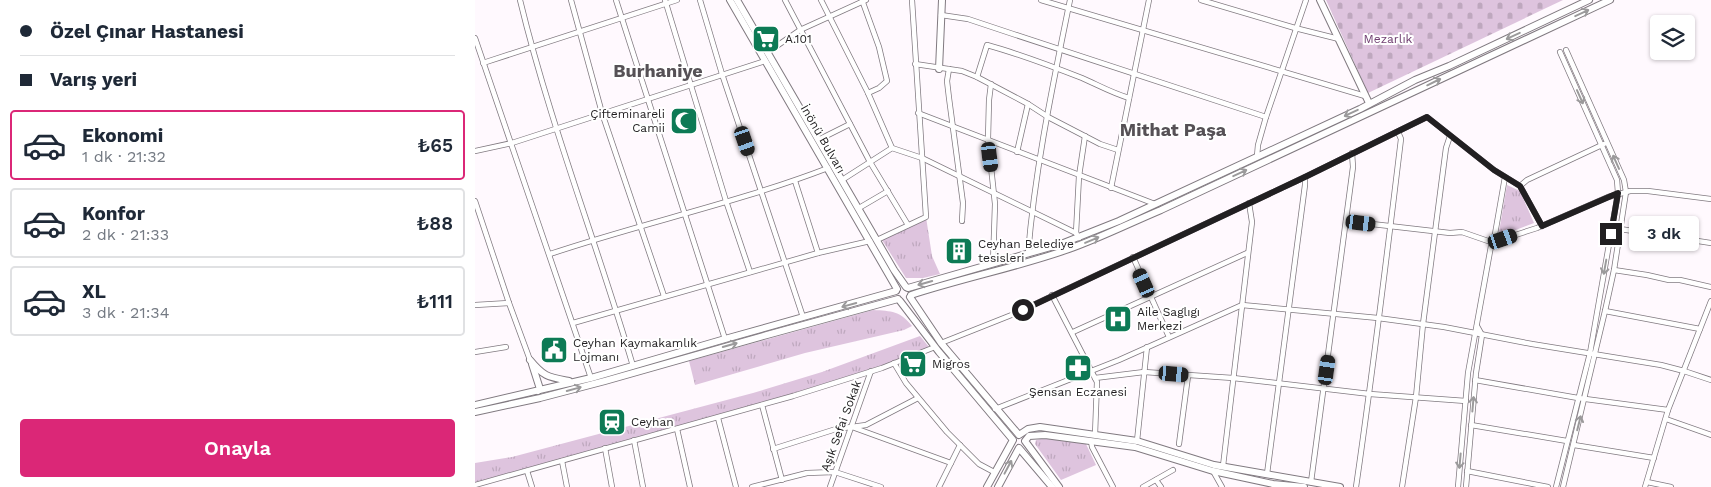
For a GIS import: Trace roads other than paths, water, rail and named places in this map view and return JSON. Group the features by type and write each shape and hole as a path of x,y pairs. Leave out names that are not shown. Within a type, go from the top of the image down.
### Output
{"main road":[{"name":"İnönü Bulvarı","path":"730,0 827,168 873,240 907,287"},
{"name":"İnönü Bulvarı","path":"737,0 859,208 897,290"},
{"path":"939,68 942,0"},
{"path":"1320,0 1368,99"},
{"path":"475,405 591,378 897,290 901,286 907,287 1028,254 1157,205 1368,99 1380,97 1589,0"},
{"path":"475,412 552,395 899,300 905,301 911,296 945,284 1063,251 1091,241 1610,0"},
{"path":"1411,82 1418,83 1416,91"},
{"path":"1380,97 1379,103 1385,106"},
{"path":"907,287 938,345 1013,440 1015,446 1019,448 1052,487"},
{"path":"897,290 899,300 1019,435 1024,438 1025,442 1059,487"},
{"path":"530,360 554,389 552,395"},
{"path":"530,360 540,389 537,394 540,398"},
{"path":"541,372 554,378 572,382"},
{"path":"987,487 1015,436 1028,429 1040,427 1135,447 1213,471 1270,485 1304,487"},
{"path":"998,487 1019,448 1023,446 1028,437 1034,434 1137,441 1185,457 1223,466 1340,487"},
{"path":"1267,474 1270,485"},
{"path":"1280,477 1284,486"}],"street":[{"path":"519,0 557,128 633,366"},
{"path":"571,0 602,113 664,296"},
{"path":"616,0 725,338"},
{"path":"483,62 580,32 665,2 677,0"},
{"path":"700,0 722,74 803,317"},
{"path":"785,0 870,162 908,225"},
{"path":"821,0 868,92 892,148 921,158 1078,235 1079,176 1085,136"},
{"path":"768,52 800,30 864,0 879,47 887,82 879,88 868,92"},
{"path":"573,323 785,262 873,240 926,217 912,0"},
{"path":"1041,0 1281,71 1368,99"},
{"path":"1028,254 1031,212 1039,161 1070,0"},
{"path":"1111,188 1149,0"},
{"path":"1201,0 1339,39"},
{"path":"1257,156 1266,117 1306,0"},
{"path":"665,2 726,202 750,272"},
{"path":"941,15 968,19 1060,50 1134,72 1266,117"},
{"path":"475,38 591,378"},
{"path":"977,77 987,45 1057,68 1108,91 1129,98"},
{"path":"1563,487 1596,354 1614,270 1626,192 1624,180 1566,50"},
{"path":"1556,487 1590,353 1618,193 1617,180 1560,52"},
{"path":"475,151 512,143 765,61"},
{"path":"915,64 949,69 977,77 1028,104 1048,117 1085,136 1119,150"},
{"path":"949,69 947,81 963,203 962,221"},
{"path":"991,84 988,139 995,193 993,264"},
{"path":"1017,152 1028,104"},
{"path":"919,113 1039,161 1157,205"},
{"path":"475,485 718,418 894,363 1053,296 1427,117 1494,170 1520,186 1542,226"},
{"path":"818,140 850,124"},
{"path":"1357,487 1391,226 1401,139 1398,132"},
{"path":"1402,487 1416,397 1423,324 1446,148 1450,136"},
{"path":"1520,186 1527,180 1607,142"},
{"path":"842,180 892,148"},
{"path":"1311,482 1335,314 1353,167 1352,153"},
{"path":"550,254 593,239 762,191 827,168"},
{"path":"1267,474 1305,177"},
{"path":"1458,487 1474,333 1477,326 1505,177"},
{"path":"795,180 818,253"},
{"path":"1346,221 1450,233 1462,232 1488,241 1503,239 1542,226 1618,193 1648,191 1711,199"},
{"path":"859,208 888,192"},
{"path":"475,201 530,360"},
{"path":"1223,466 1252,222 1249,203"},
{"path":"1620,229 1711,243"},
{"path":"1073,332 1247,253"},
{"path":"1133,257 1169,337"},
{"path":"1614,270 1669,280 1680,280 1711,287"},
{"path":"1053,296 1097,382 1093,447 1113,487"},
{"path":"1671,487 1646,485 1668,410 1711,301"},
{"path":"475,305 509,303"},
{"path":"995,408 1092,371 1242,305 1423,324 1684,371 1711,380"},
{"path":"1605,311 1700,329"},
{"path":"1466,487 1475,380 1482,335 1477,326"},
{"path":"475,352 506,347"},
{"path":"1137,441 1147,347"},
{"path":"894,363 918,398 960,445 979,464 994,472"},
{"name":"Aşık Sefai Sokak","path":"830,487 871,371"},
{"path":"1095,378 1145,372 1233,378 1279,385 1370,394 1466,401"},
{"path":"1179,444 1189,376"},
{"path":"1475,380 1578,398 1668,410"},
{"path":"773,448 836,429 866,425 918,398"},
{"path":"762,405 782,480"},
{"path":"718,418 736,487"},
{"path":"1666,419 1711,435"},
{"path":"1471,425 1567,441"},
{"path":"851,426 951,462"},
{"path":"677,429 690,487"},
{"path":"634,440 643,487"},
{"path":"1574,444 1654,458"},
{"path":"939,487 960,445"},
{"path":"605,448 612,487"},
{"path":"562,461 567,487"},
{"path":"1143,487 1173,470"},
{"path":"527,471 532,487"},
{"path":"1213,471 1222,487"},
{"path":"1467,471 1548,487"},
{"path":"752,487 807,473 835,472 881,487"},
{"path":"495,480 497,487"},
{"path":"1156,480 1161,487"}],"place":[{"name":"A.101","path":"766,39"},
{"name":"Çifteminareli Camii","path":"684,121"},
{"name":"Ceyhan Belediye tesisleri","path":"959,251"},
{"name":"Aile Saglıgı Merkezi","path":"1118,319"},
{"name":"Ceyhan Kaymakamlık Lojmanı","path":"554,350"},
{"name":"Migros","path":"913,364"},
{"name":"Şensan Eczanesi","path":"1078,368"},
{"name":"Ceyhan","path":"612,422"}],"district":[{"name":"Burhaniye","path":"658,71"},
{"name":"Mithat Paşa","path":"1173,130"}],"park label":[{"name":"Mezarlık","path":"1388,39"}]}
